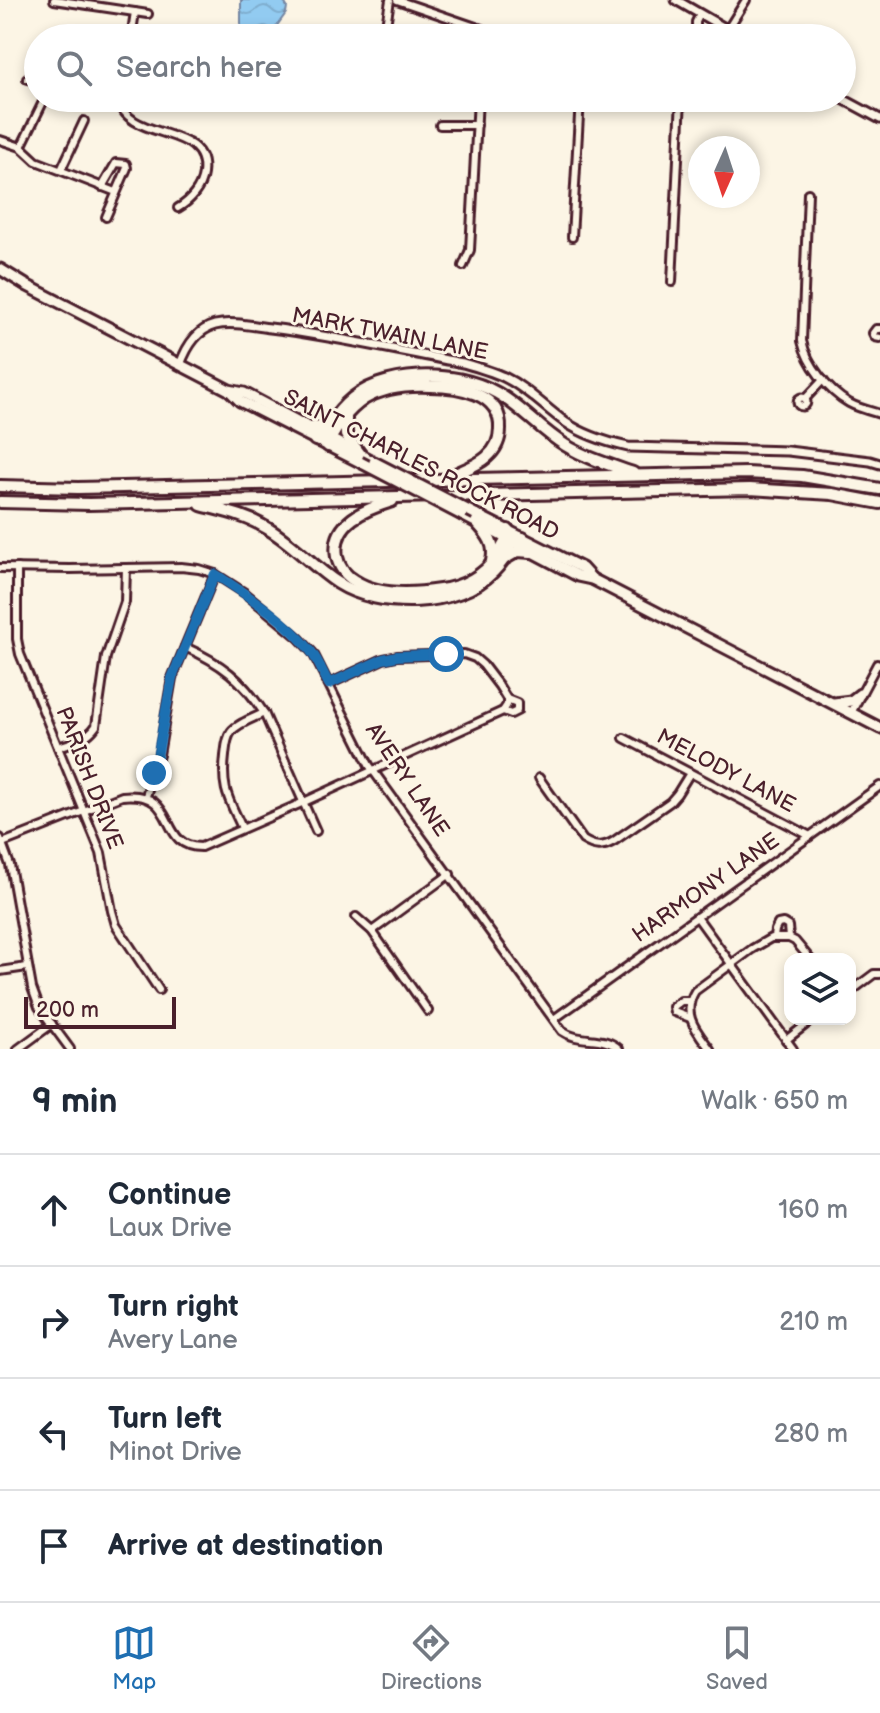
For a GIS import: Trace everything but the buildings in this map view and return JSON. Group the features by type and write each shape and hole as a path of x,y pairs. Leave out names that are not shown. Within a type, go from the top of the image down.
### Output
{"highway":[{"path":"325,440 354,397 374,385 434,377 467,382 496,392 576,452 638,475"},
{"path":"311,428 325,425 371,395 402,387 417,385 466,390 494,406 501,427 499,438 494,449 480,462 443,480"},
{"path":"340,416 346,435 360,458"},
{"path":"0,486 78,488 774,474 880,489"},
{"path":"0,502 188,502 750,489 832,494 880,503"},
{"path":"404,497 361,512 342,529 337,553 341,568 351,579 391,591 439,590 464,584 518,551 531,552"},
{"path":"188,502 262,525 350,589 378,597 427,600 460,594 497,569 493,545 477,519"},
{"path":"497,562 512,537"}],"main road":[{"name":"SAINT CHARLES ROCK ROAD","path":"0,269 180,365 229,390 244,393 311,428 325,440"},
{"name":"SAINT CHARLES ROCK ROAD","path":"229,390 240,401 325,440 462,515 477,519"},
{"name":"SAINT CHARLES ROCK ROAD","path":"360,458 374,462 512,537 582,568 592,579"},
{"name":"SAINT CHARLES ROCK ROAD","path":"512,537 531,552 578,576 592,579 880,728"},
{"path":"833,704 851,701 860,694"}],"street":[{"path":"54,0 148,14"},
{"path":"386,24 390,0"},
{"path":"397,0 467,24"},
{"path":"676,0 719,24"},
{"path":"731,24 746,0"},
{"path":"133,24 135,12"},
{"path":"696,24 700,14"},
{"path":"856,106 880,119"},
{"path":"21,147 38,112"},
{"path":"124,112 132,121 179,137 192,145 202,159 201,182 194,194 178,208"},
{"path":"463,266 470,250 477,112"},
{"path":"572,237 579,112"},
{"path":"672,282 680,112"},
{"path":"61,170 84,121"},
{"path":"440,125 477,125"},
{"path":"0,140 21,147 36,161 116,192"},
{"path":"102,187 116,163 126,164 106,217"},
{"path":"808,193 802,341 807,357 823,380 841,397 880,414"},
{"name":"MARK TWAIN LANE","path":"180,365 190,342 212,326 232,324 284,330 463,363 489,371 524,389 566,423 605,442 628,447 788,451 880,464"},
{"path":"880,329 873,333 880,338"},
{"path":"806,398 823,380"},
{"name":"AVERY LANE","path":"0,568 181,567 215,574 245,593 313,653 373,770 554,1019 569,1036 605,1041 619,1049"},
{"name":"PARISH DRIVE","path":"17,568 17,639 20,654 101,853 116,925 159,990"},
{"path":"58,747 82,739 96,726 106,657 125,602 126,568"},
{"path":"146,796 159,755 172,678 215,574"},
{"path":"185,647 213,660 236,677 253,696 264,713 316,831"},
{"path":"70,1049 39,1007 32,988 10,865 1,842 122,796 136,794 146,796 157,804 176,837 183,843 201,847 373,770 506,705 483,665 464,654 383,659 329,684"},
{"path":"851,713 877,664 880,665"},
{"path":"242,828 225,790 226,743 234,729 264,713"},
{"name":"MELODY LANE","path":"624,738 810,836"},
{"path":"539,778 583,840 591,845 605,846 670,802 690,773"},
{"name":"HARMONY LANE","path":"554,1019 880,786"},
{"path":"372,931 450,874"},
{"path":"356,917 372,931 428,1011"},
{"path":"697,917 793,1049"},
{"path":"774,937 778,924 783,923 788,926 789,938"},
{"path":"710,1049 691,1022 690,1001 695,991 762,942 774,937 789,938 806,953"},
{"path":"0,971 27,967"},
{"path":"856,988 874,974 880,974"},
{"path":"690,1001 681,1001 673,1007 674,1012 690,1018"},
{"path":"18,1049 52,1024"},
{"path":"786,1040 805,1025"}],"water":[{"path":"241,0 283,0 287,7 278,24 241,24"}],"route":[{"path":"154,773 172,678 215,574 245,593 299,638 313,653 329,684 383,659 446,654"}]}
